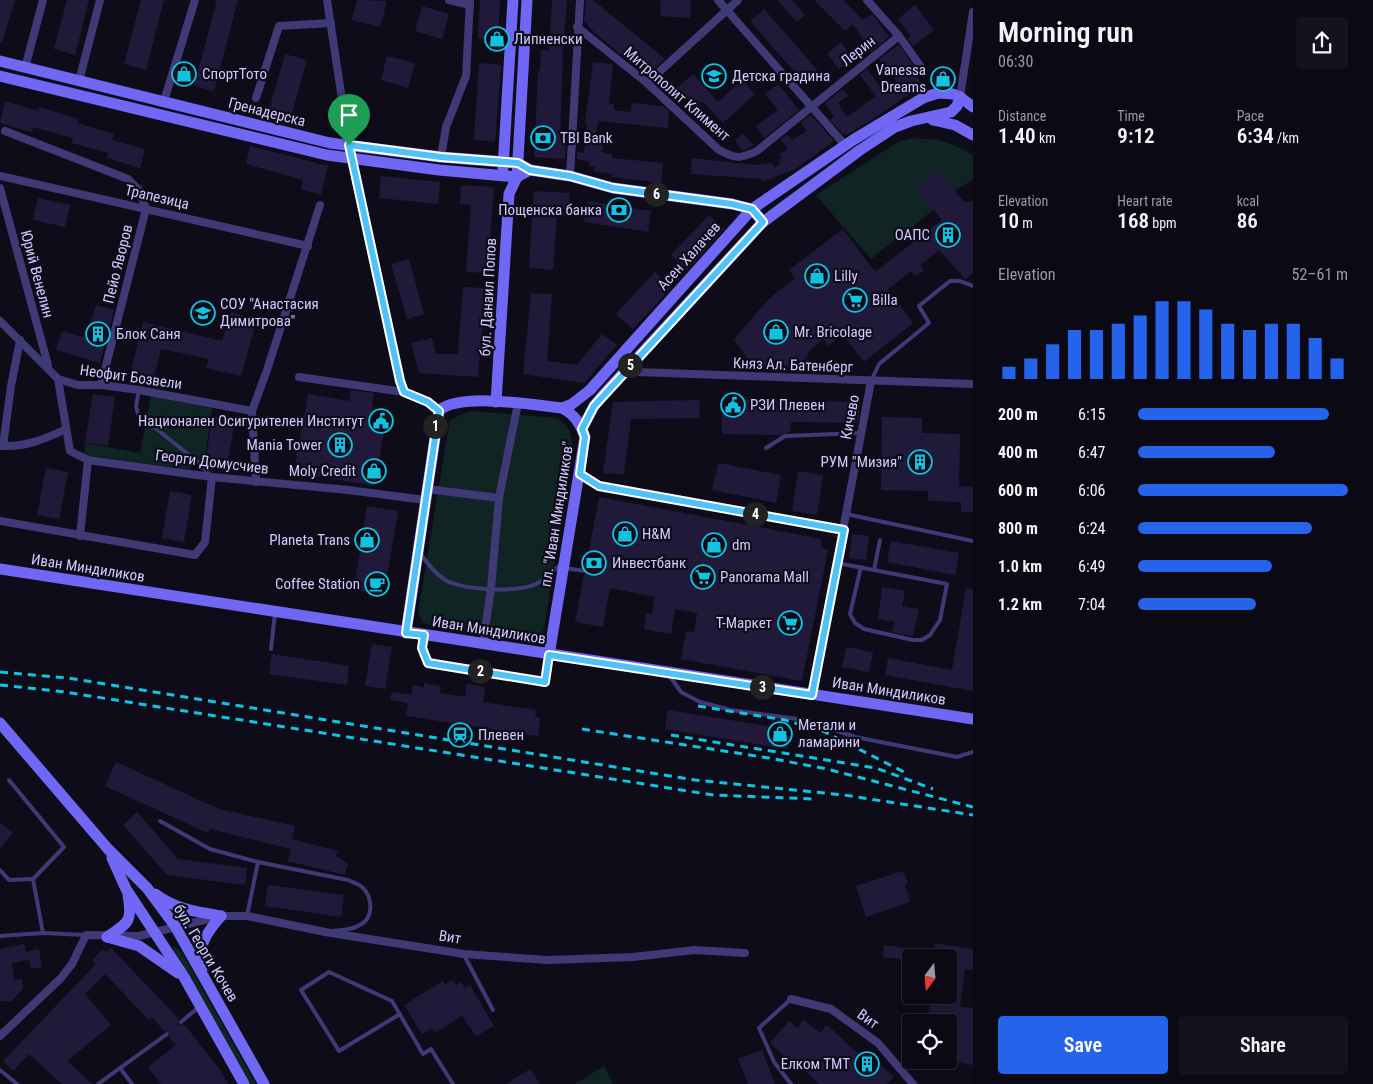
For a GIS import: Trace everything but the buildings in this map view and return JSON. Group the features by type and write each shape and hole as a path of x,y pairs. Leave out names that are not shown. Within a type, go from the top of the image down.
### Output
{"street":[{"path":"25,68 43,0"},
{"path":"79,81 100,0"},
{"path":"164,101 195,0"},
{"path":"327,0 351,159 404,392"},
{"path":"441,157 446,127 466,76 470,3 449,0"},
{"name":"бул. Данаил Попов","path":"496,402 509,194 503,175 513,0"},
{"name":"бул. Данаил Попов","path":"509,194 517,177 527,0"},
{"path":"570,176 580,0"},
{"path":"718,0 845,145"},
{"path":"647,83 738,0"},
{"path":"867,0 900,36 921,67"},
{"path":"973,12 960,97 973,107"},
{"path":"256,98 279,26 331,23"},
{"name":"Митрополит Климент","path":"577,27 647,83 719,150 730,156 741,158 757,151 811,106"},
{"name":"Лерин","path":"811,106 900,36"},
{"name":"Гренадерска","path":"0,62 164,101 306,138 441,157 518,163 530,170 570,176 613,188 732,204 752,209"},
{"name":"Гренадерска","path":"0,76 303,150 351,159 517,177"},
{"name":"Асен Халачев","path":"562,408 582,397 752,209 845,145 923,98 938,93 960,97 957,106 951,112 903,123 881,136 763,222 627,368 594,406 582,429"},
{"path":"919,120 946,122 973,135"},
{"path":"5,130 128,179 139,190 146,209"},
{"path":"517,177 530,170"},
{"name":"Трапезица","path":"0,176 308,246"},
{"name":"Юрий Венелин","path":"0,188 48,367"},
{"path":"256,482 252,411 320,206"},
{"name":"Пейо Яворов","path":"101,385 146,209"},
{"path":"752,209 763,222"},
{"name":"Неофит Бозвели","path":"0,321 58,378 78,385 101,385 139,390 252,411"},
{"path":"20,340 10,386 1,446 14,447 37,442 66,429"},
{"name":"Княз Ал. Батенберг","path":"617,360 636,372 973,384"},
{"path":"299,377 404,392 428,402 439,411"},
{"name":"Георги Домусчиев","path":"58,378 70,452 88,460 256,482 338,489 499,498"},
{"name":"Кичево","path":"812,695 871,381"},
{"path":"406,633 439,411 444,406 456,403 496,402 562,408"},
{"path":"483,644 491,588 499,498 518,404"},
{"name":"пл. \"Иван Миндиликов\"","path":"549,655 585,437 571,413 562,408"},
{"path":"80,536 88,460"},
{"path":"580,474 599,486 844,530"},
{"path":"0,521 195,554 205,542 212,477"},
{"name":"Иван Миндиликов","path":"0,569 275,613 973,719"},
{"name":"бул. Георги Кочев","path":"0,723 108,849 147,888 175,926 264,1084"},
{"name":"бул. Георги Кочев","path":"108,849 126,889 184,977 244,1084"},
{"path":"147,888 174,906 185,910 220,916 207,933 201,950 200,961 204,978"},
{"path":"107,936 125,925 130,918 126,889"},
{"name":"Вит","path":"86,935 139,936 220,916 247,916 325,932 464,954 548,960 633,957 694,950 745,953"},
{"path":"0,1036 61,978 72,964 86,935"},
{"path":"107,936 138,946 184,977"},
{"name":"Вит","path":"791,999 831,1010 878,1043 913,1084"}],"lane":[{"path":"871,381 879,364 929,323 919,306 950,281 960,281 973,286"},
{"path":"139,390 136,406 138,414 199,463 212,477"},
{"path":"766,448 785,436 861,433"},
{"path":"846,514 973,541"},
{"path":"874,570 880,540"},
{"path":"418,550 431,567 445,580 460,585 519,588 536,584 565,564 585,571"},
{"path":"838,563 947,584 940,620 930,635 922,640 913,640 864,629 855,623 850,614 861,568"},
{"path":"271,649 275,613"},
{"path":"424,635 422,648 428,663 545,682 549,655"},
{"path":"667,672 681,692 700,702 731,710 805,720 855,737 957,758 973,752"},
{"path":"0,870 9,880 33,879 64,847 9,780"},
{"path":"160,821 210,849 258,862 348,880 364,889 371,905 370,915 362,924 353,928 325,932"},
{"path":"247,916 258,862"},
{"path":"33,879 43,933"},
{"path":"0,936 43,933 86,935"},
{"path":"464,954 493,1010"},
{"path":"400,1014 339,1050 301,990 328,972 392,1002 400,1014 423,1054 431,1049 453,1084"},
{"path":"791,999 759,1028 774,1062 791,1084"},
{"path":"181,1022 201,1006"},
{"path":"98,1084 167,1034"},
{"path":"120,1068 132,1084"},
{"path":"0,1078 1,1071"},
{"path":"1,1071 17,1084"}],"green space":[{"path":"908,139 941,141 971,154 973,156 973,179 955,191 942,175 937,173 918,187 918,193 933,210 871,259 816,195 898,142"},
{"path":"151,396 212,408 205,458 189,469 84,455 85,443 140,453"},
{"path":"469,411 557,418 568,428 571,437 573,452 545,622 543,631 537,638 432,626 423,622 418,613 450,420"},
{"path":"173,946 181,951 256,1084 251,1084 172,953"},
{"path":"604,1066 613,1084 575,1084"}],"railway":[{"path":"0,672 68,678 695,780 844,795 973,815"},
{"path":"0,685 65,692 713,795 814,799"},
{"path":"698,706 785,720 823,731 904,772"},
{"path":"582,729 769,758 827,769 973,807"},
{"path":"671,735 876,768 933,789"}],"place":[{"name":"Липненски","path":"497,39"},
{"name":"СпортТото","path":"184,74"},
{"name":"Детска градина","path":"714,76"},
{"name":"Vanessa Dreams","path":"943,79"},
{"name":"TBI Bank","path":"543,138"},
{"name":"Пощенска банка","path":"619,210"},
{"name":"ОАПС","path":"948,235"},
{"name":"Lilly","path":"817,276"},
{"name":"Billa","path":"855,300"},
{"name":"СОУ \"Анастасия Димитрова\"","path":"203,313"},
{"name":"Mr. Bricolage","path":"776,332"},
{"name":"Блок Саня","path":"98,334"},
{"name":"РЗИ Плевен","path":"733,405"},
{"name":"Национален Осигурителен Институт","path":"381,421"},
{"name":"Mania Tower","path":"340,445"},
{"name":"РУМ \"Мизия\"","path":"920,462"},
{"name":"Moly Credit","path":"374,471"},
{"name":"H&M","path":"625,534"},
{"name":"Planeta Trans","path":"367,540"},
{"name":"dm","path":"714,545"},
{"name":"Инвестбанк","path":"594,563"},
{"name":"Panorama Mall","path":"703,577"},
{"name":"Coffee Station","path":"377,584"},
{"name":"Т-Маркет","path":"790,623"},
{"name":"Метали и ламарини","path":"780,734"},
{"name":"Плевен","path":"460,735"},
{"name":"Елком ТМТ","path":"867,1064"}],"route":[{"path":"349,145 441,157 518,163 530,170 570,176 613,188 732,204 752,209 763,222 733,252 594,406 582,429 585,437 580,474 599,486 844,530 812,695 549,655 545,682 428,663 422,648 424,635 406,633 436,418 439,411 428,402 404,392 400,381 349,145"}]}
